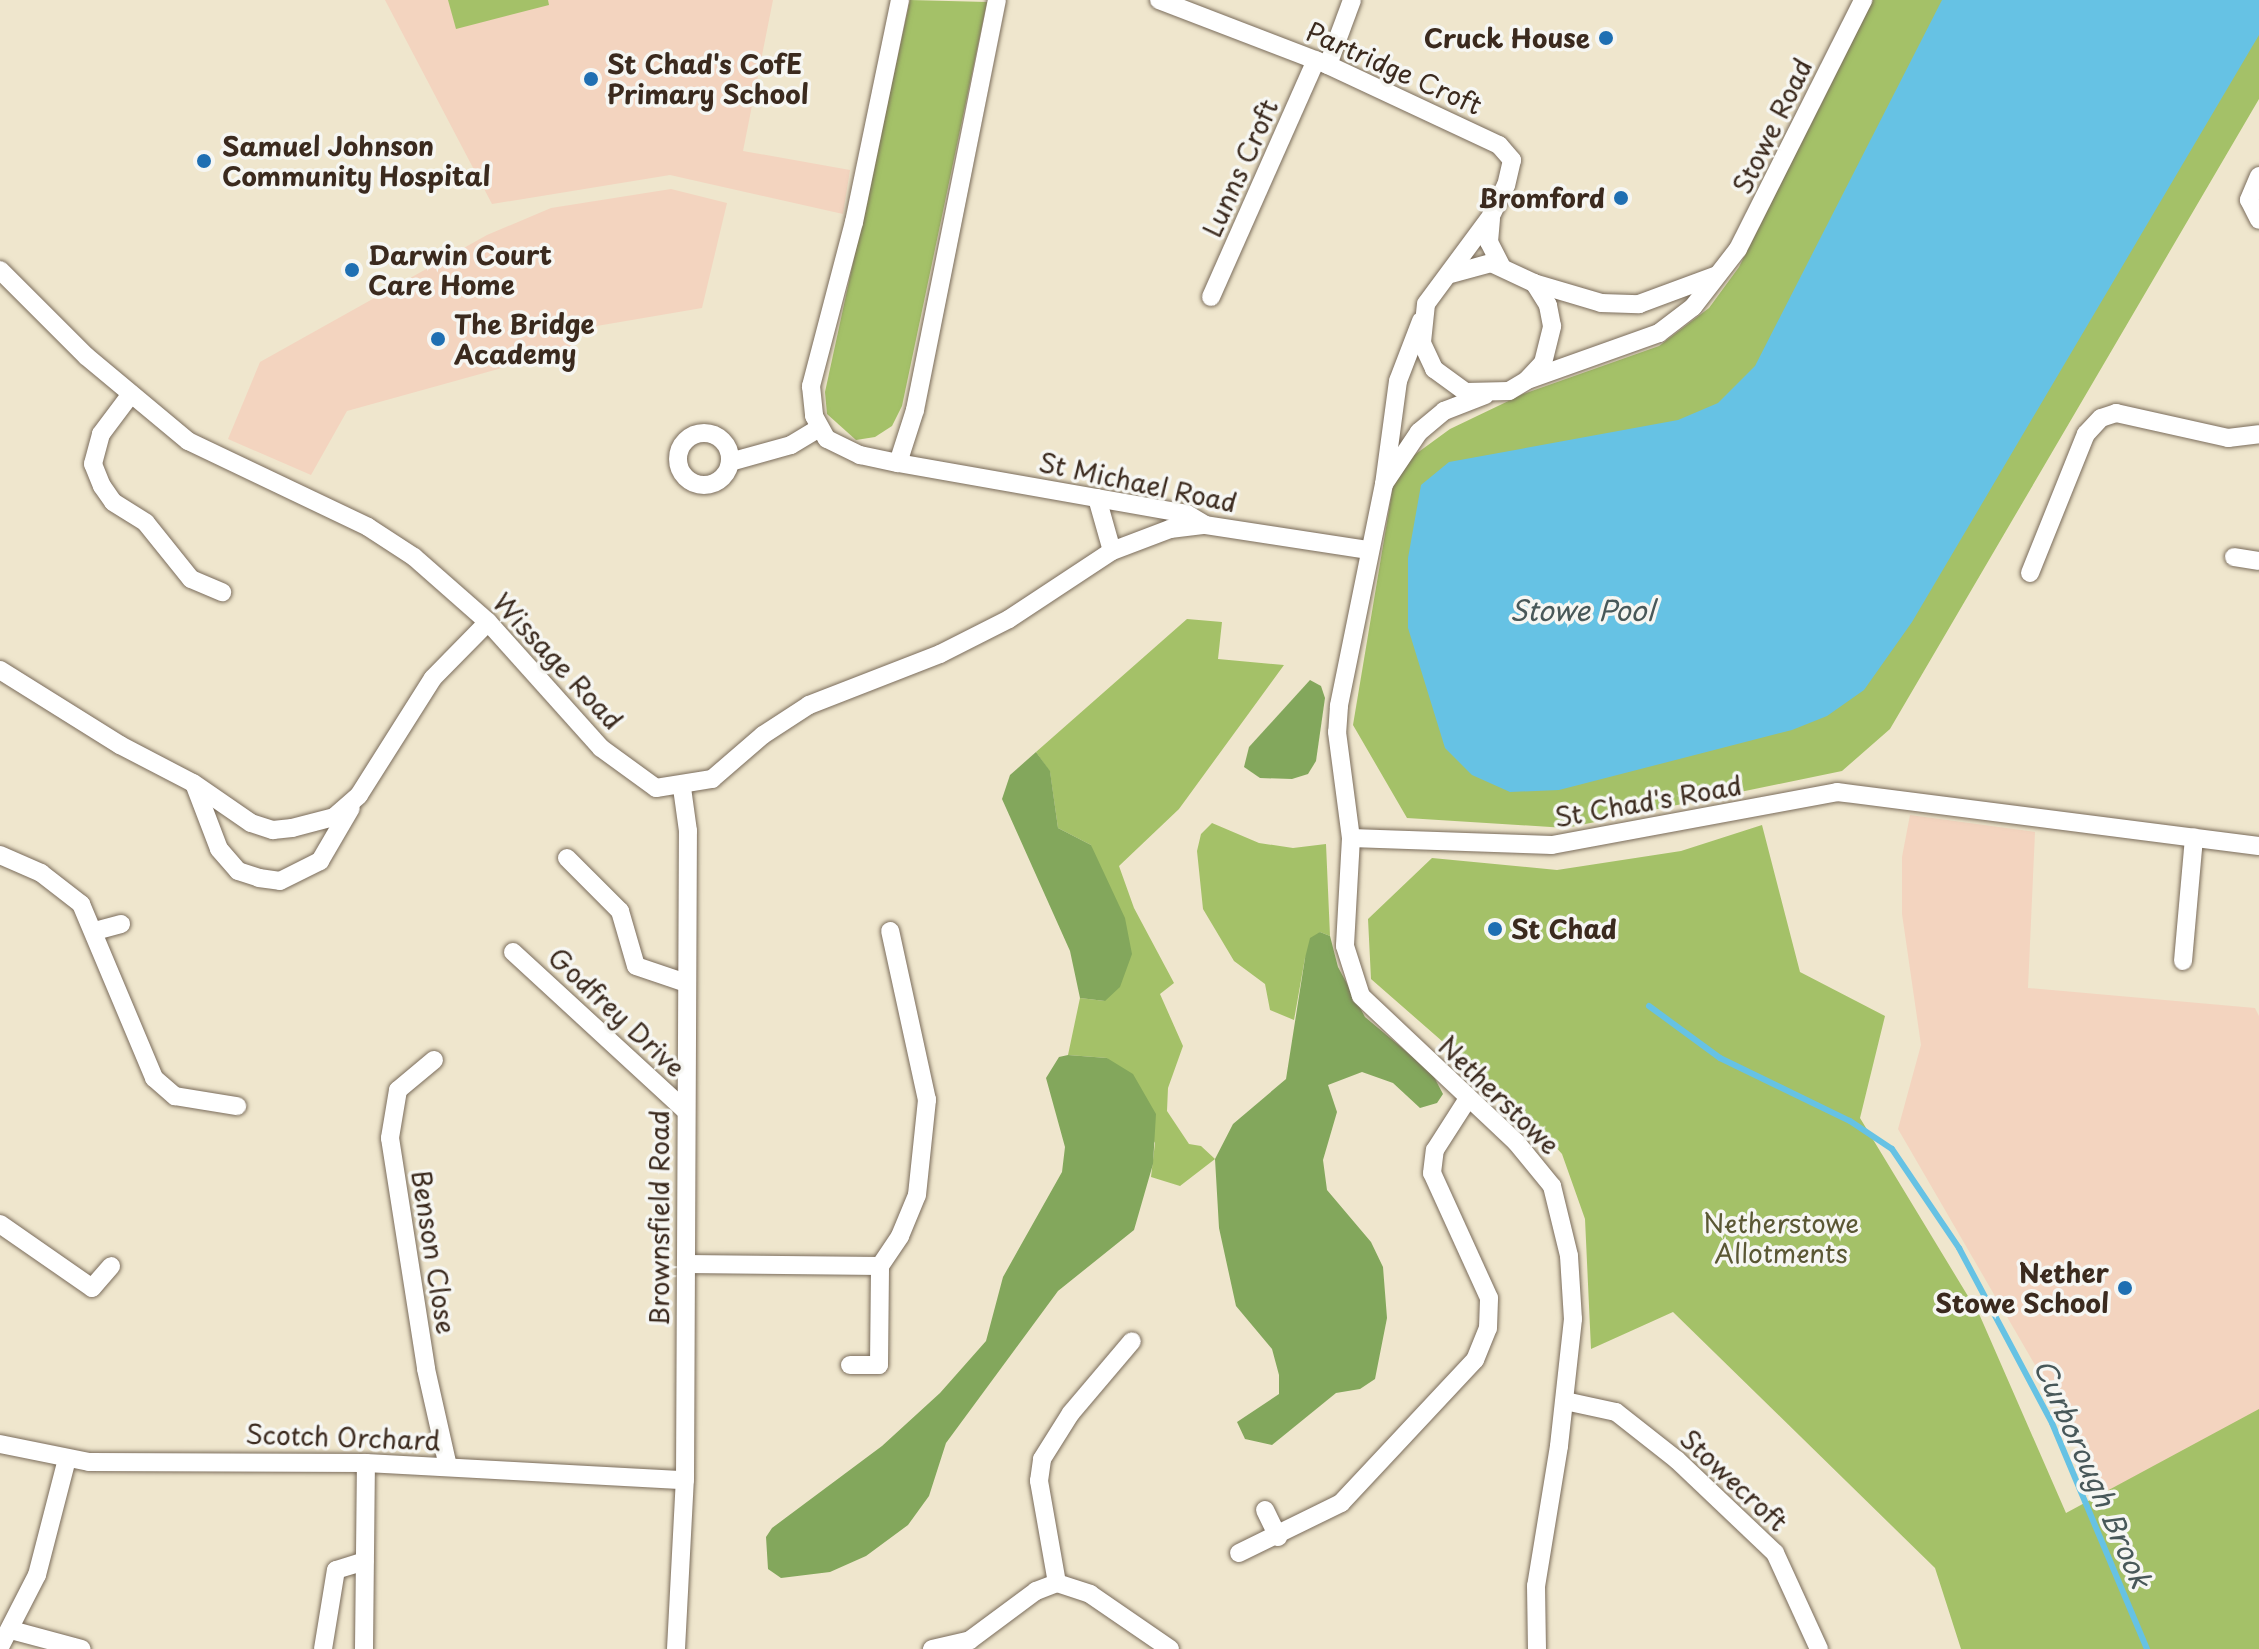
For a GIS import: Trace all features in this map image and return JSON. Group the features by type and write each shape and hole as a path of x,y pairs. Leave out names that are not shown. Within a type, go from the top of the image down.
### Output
{"street":[{"path":"730,462 791,445 818,429 811,386 854,222 900,0"},
{"path":"898,463 915,410 997,0"},
{"name":"Partridge Croft","path":"1159,0 1322,62 1499,145 1512,160 1491,216"},
{"name":"Lunns Croft","path":"1211,297 1352,0"},
{"name":"Stowe Road","path":"1527,380 1659,333 1693,307 1723,273 1862,0"},
{"path":"2259,176 2249,200 2259,220"},
{"path":"1491,216 1489,242 1502,267"},
{"path":"1351,838 1337,732 1368,550 1384,484 1398,381 1437,286 1451,274 1491,216"},
{"path":"1451,274 1470,266 1502,267 1534,283 1601,303 1639,304 1723,273"},
{"name":"Wissage Road","path":"0,270 32,307 188,441 368,527 414,557 488,622 601,748 633,775 656,788 682,788"},
{"path":"1384,484 1427,425 1444,411 1527,380 1543,363 1552,326 1548,305 1534,283"},
{"path":"1421,321 1422,343 1434,369 1466,392 1487,394"},
{"path":"131,394 101,434 93,464 102,486 113,502 146,523 191,579 222,592"},
{"path":"2030,573 2086,434 2101,418 2116,413 2228,438 2259,434"},
{"name":"St Michael Road","path":"818,429 836,446 898,463 1187,514 1205,525 1368,550"},
{"path":"1097,498 1112,551"},
{"path":"682,788 712,779 763,735 809,705 981,633 1112,551 1170,529 1205,525"},
{"path":"2234,557 2259,561"},
{"path":"193,783 219,849 238,871 280,881 320,861 433,678 488,622"},
{"path":"0,670 120,745 193,783 218,805 273,830 334,817 359,795"},
{"name":"Brownsfield Road","path":"676,1649 685,1480 688,831 682,788"},
{"name":"St Chad's Road","path":"1351,838 1552,845 1837,792 2259,846"},
{"path":"2183,961 2194,837"},
{"name":"Netherstowe","path":"1351,838 1345,946 1361,996 1467,1100 1516,1142 1552,1186 1570,1272 1573,1319 1565,1401 1536,1586 1537,1649"},
{"path":"0,855 41,873 81,904 95,931 154,1078 175,1096 237,1106"},
{"path":"567,858 620,911 636,966 686,983"},
{"path":"95,931 121,924"},
{"path":"850,1365 879,1365 880,1266 917,1195 927,1100 890,931"},
{"name":"Godfrey Drive","path":"513,952 685,1110"},
{"name":"Benson Close","path":"434,1060 398,1090 390,1138 426,1369 448,1467"},
{"path":"1239,1553 1278,1537 1341,1503 1362,1485 1475,1360 1488,1328 1489,1298 1432,1173 1435,1150 1467,1100"},
{"path":"0,1224 92,1288 111,1266"},
{"path":"686,1264 880,1266"},
{"path":"1057,1583 1039,1481 1042,1459 1071,1413 1132,1341"},
{"name":"Stowecroft","path":"1565,1401 1616,1412 1677,1460 1775,1553 1819,1649"},
{"name":"Scotch Orchard","path":"0,1444 67,1459 366,1463 685,1480"},
{"path":"0,1647 37,1575 67,1459"},
{"path":"364,1649 366,1463"},
{"path":"1265,1510 1278,1537"},
{"path":"323,1649 336,1570 365,1561"},
{"path":"932,1649 967,1644 1036,1591 1057,1583 1090,1594 1170,1649"},
{"path":"11,1630 82,1649"}],"shaded area":[{"name":"St Chad's CofE Primary School","path":"385,0 773,0 743,151 850,170 843,214 670,175 492,204"},
{"name":"The Bridge Academy","path":"671,189 727,203 702,308 585,328 567,350 347,411 311,475 228,439 260,362 487,235 551,208"},
{"name":"Nether Stowe School","path":"1910,815 2035,832 2028,988 2255,1008 2259,1016 2259,1649 2101,1497 2082,1446 1898,1129 1921,1045 1902,914 1902,857"}],"green space":[{"path":"448,0 548,0 549,5 456,29"},
{"path":"910,0 987,2 902,406 892,426 875,437 856,440 827,414 825,392"},
{"name":"Stowe Pool","path":"1873,0 2259,0 2259,99 1890,729 1842,771 1566,828 1407,818 1353,725 1393,486 1413,456 1450,429 1523,394 1659,346 1709,308 1739,267"},
{"path":"1187,619 1222,622 1218,659 1284,665 1179,809 1119,866 1134,908 1174,983 1160,994 1183,1046 1168,1088 1167,1111 1189,1144 1201,1146 1215,1159 1180,1186 1151,1177 1155,1143 1107,1058 1068,1055 1080,998 1105,1001 1091,845 1058,828 1050,772 1036,752"},
{"path":"1310,680 1321,686 1325,698 1316,761 1308,774 1292,779 1260,778 1244,767 1249,747"},
{"path":"1036,752 1050,771 1058,828 1091,845 1125,918 1132,954 1120,987 1105,1001 1080,998 1070,951 1002,799 1010,775"},
{"path":"1212,823 1259,843 1293,848 1326,844 1330,936 1320,932 1305,958 1294,1020 1270,1010 1265,984 1234,961 1203,909 1197,851 1201,834"},
{"name":"Netherstowe Allotments","path":"1762,825 1800,972 1885,1016 1860,1118 1980,1316 2066,1513 2259,1409 2259,1649 1961,1649 1935,1568 1673,1312 1591,1349 1585,1219 1562,1154 1530,1118 1371,979 1368,919 1432,858 1557,870 1681,851"},
{"path":"1320,932 1330,936 1338,967 1365,1017 1432,1073 1443,1094 1437,1103 1420,1108 1393,1083 1362,1072 1328,1085 1337,1112 1323,1160 1327,1190 1371,1242 1383,1267 1387,1318 1375,1379 1360,1389 1336,1393 1272,1445 1245,1439 1237,1422 1279,1394 1279,1375 1272,1349 1236,1306 1219,1228 1215,1159 1233,1124 1286,1079 1305,958 1310,938"},
{"path":"1059,1057 1107,1058 1133,1074 1156,1114 1153,1164 1134,1230 1058,1291 946,1443 929,1496 908,1525 866,1556 830,1572 781,1578 768,1569 766,1537 772,1528 882,1446 940,1393 986,1341 1003,1277 1062,1172 1065,1147 1046,1078"}],"water":[{"name":"Stowe Pool","path":"1942,0 2259,0 2259,35 1912,622 1864,690 1827,716 1792,730 1559,790 1510,792 1472,775 1445,748 1408,628 1408,558 1421,485 1449,462 1678,420 1718,403 1755,366"}],"waterway":[{"name":"Curborough Brook","path":"1649,1006 1720,1058 1850,1121 1892,1149 1959,1248 2052,1423 2147,1649"}],"place":[{"name":"Cruck House","path":"1606,38"},
{"name":"St Chad's CofE Primary School","path":"591,79"},
{"name":"Samuel Johnson Community Hospital","path":"204,161"},
{"name":"Bromford","path":"1621,198"},
{"name":"Darwin Court Care Home","path":"352,270"},
{"name":"The Bridge Academy","path":"438,339"},
{"name":"St Chad","path":"1495,929"},
{"name":"Nether Stowe School","path":"2125,1288"}]}
